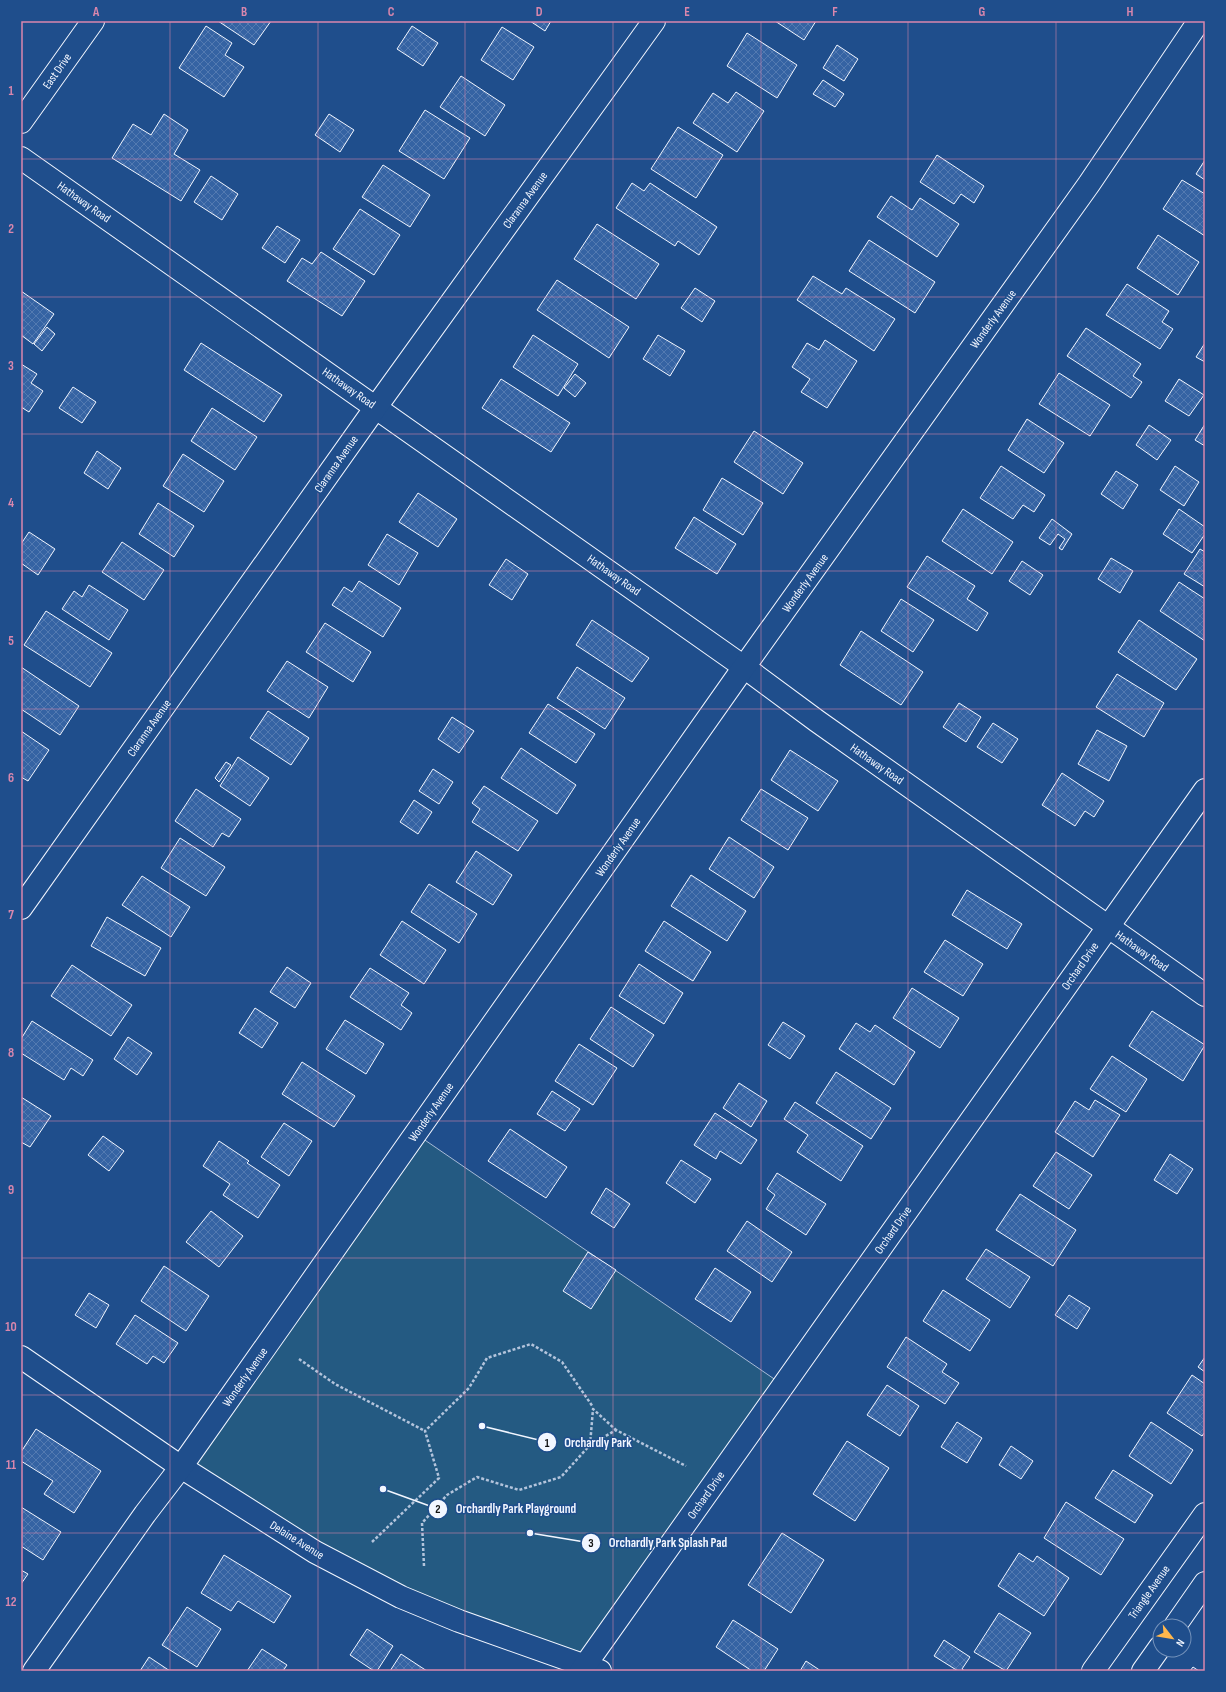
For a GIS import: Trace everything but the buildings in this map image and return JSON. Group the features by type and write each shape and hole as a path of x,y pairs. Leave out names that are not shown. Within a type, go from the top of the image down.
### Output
{"street":[{"name":"East Drive","path":"21,122 93,21"},
{"name":"Claranna Avenue","path":"21,908 376,407 654,21"},
{"name":"Wonderly Avenue","path":"34,1671 145,1514 181,1467 744,667 1089,184 1199,21"},
{"name":"Hathaway Road","path":"21,158 744,667 824,726 1205,995"},
{"name":"Orchard Drive","path":"589,1669 1205,790"},
{"name":"Delaine Avenue","path":"21,1358 181,1467 315,1552 401,1597 460,1621 589,1669"},
{"name":"Triangle Avenue","path":"1093,1671 1205,1514"},
{"path":"1181,1618 1205,1583"},
{"path":"1143,1671 1152,1658"}],"path":[{"path":"425,1432 469,1388 487,1358 531,1344 562,1362 593,1407"},
{"path":"299,1359 335,1384 425,1432 439,1478 372,1542"},
{"path":"590,1445 593,1410 616,1430 686,1466"},
{"path":"424,1566 422,1523 447,1495 476,1477 519,1490 561,1477 590,1445 616,1430"}],"shaded area":[{"path":"416,1134 783,1385 585,1665 459,1621 181,1467"}],"place":[{"name":"Orchardly Park","path":"482,1426"},
{"name":"Orchardly Park Playground","path":"383,1489"},
{"name":"Orchardly Park Splash Pad","path":"530,1533"}]}
